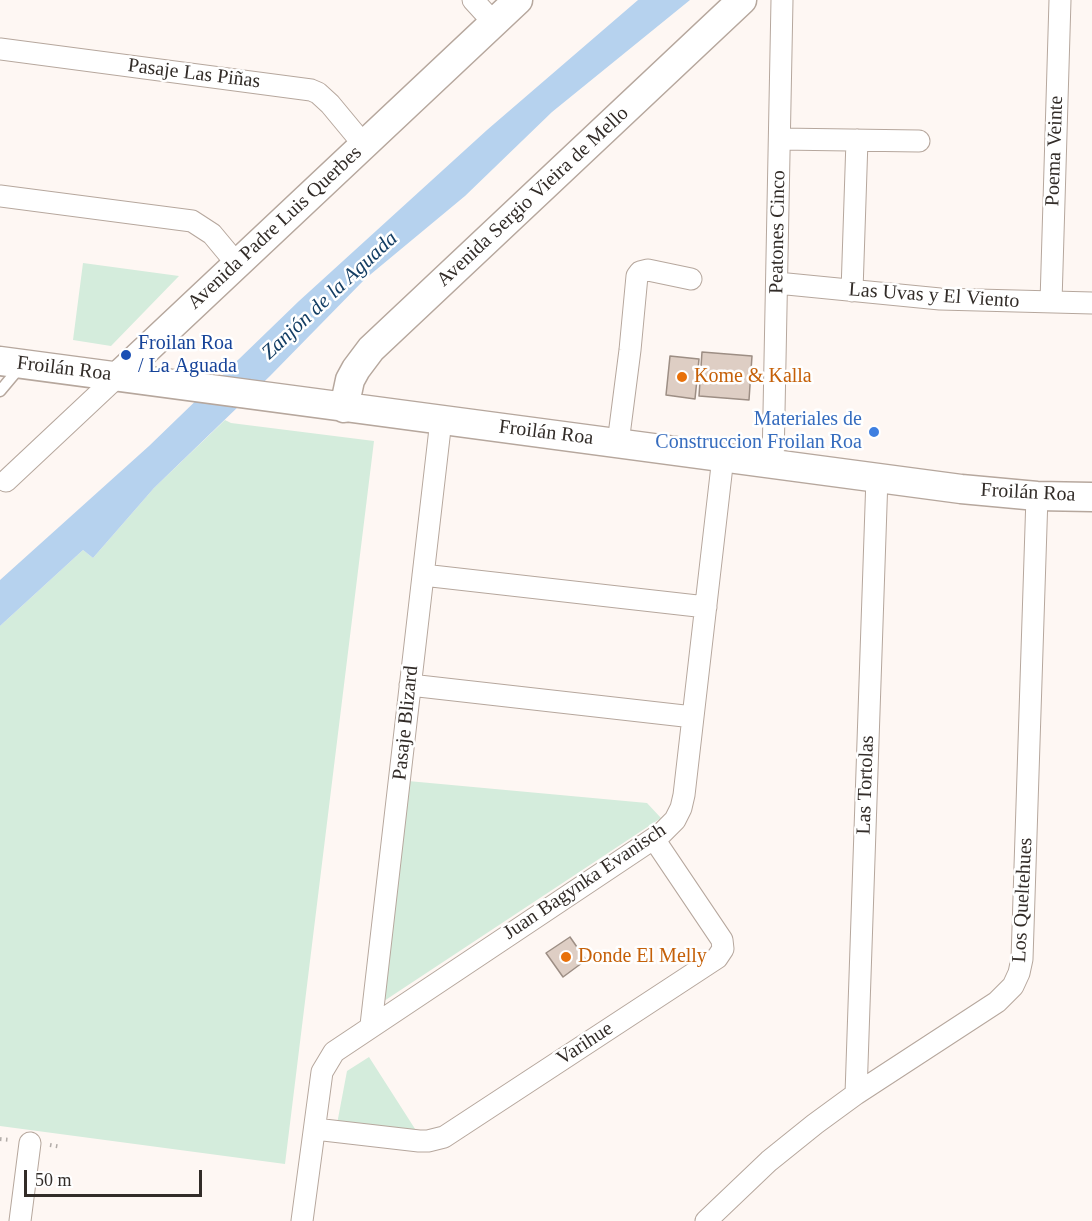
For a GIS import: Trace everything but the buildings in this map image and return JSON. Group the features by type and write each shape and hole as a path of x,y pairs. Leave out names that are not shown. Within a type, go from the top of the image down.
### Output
{"main road":[{"name":"Avenida Padre Luis Querbes","path":"118,376 518,0"},
{"name":"Avenida Sergio Vieira de Mello","path":"344,408 350,380 372,349 742,0"},
{"name":"Froilán Roa","path":"11,362 980,491 1037,496 1092,497"}],"street":[{"path":"473,0 494,23"},
{"name":"Peatones Cinco","path":"773,463 782,0"},
{"name":"Poema Veinte","path":"1050,302 1060,0"},
{"name":"Pasaje Las Piñas","path":"0,49 311,90 330,104 364,145"},
{"path":"780,139 919,141"},
{"path":"852,291 858,140"},
{"path":"0,196 192,221 212,234 237,264"},
{"path":"618,443 637,276 640,272 648,270 691,279"},
{"name":"Las Uvas y El Viento","path":"777,283 940,298 1092,303"},
{"name":"Avenida Padre Luis Querbes","path":"2,480 118,376"},
{"name":"Pasaje Blizard","path":"371,1025 441,420"},
{"name":"Juan Bagynka Evanisch","path":"302,1221 322,1072 334,1052 371,1025 654,839 669,827 681,808 723,457"},
{"name":"Las Tortolas","path":"856,1094 877,477"},
{"name":"Los Queltehues","path":"706,1221 769,1161 856,1094 997,1002 1013,986 1019,973 1022,947 1037,496"},
{"path":"423,575 706,607"},
{"path":"410,685 693,717"},
{"name":"Varihue","path":"315,1129 418,1141 444,1137 717,958 723,949 722,940 654,839"},
{"path":"20,1221 30,1143"}],"lane":[{"path":"0,391 11,362"}],"green space":[{"path":"83,263 179,276 111,346 73,340"},
{"path":"225,420 231,423 374,441 285,1164 0,1126 0,626 83,550 93,558 154,488"},
{"path":"408,781 647,803 661,818 381,1003"},
{"path":"369,1057 417,1132 337,1124 347,1071"}],"water":[{"name":"Zanjón de la Aguada","path":"638,0 690,0 552,112 465,196 365,279 270,376 154,488 93,558 83,550 0,626 0,580 149,446 299,301 487,130"}],"place":[{"name":"Froilan Roa / La Aguada","path":"126,355"},
{"name":"Kome & Kalla","path":"682,377"},
{"name":"Materiales de Construccion Froilan Roa","path":"874,432"},
{"name":"Donde El Melly","path":"566,957"}]}
